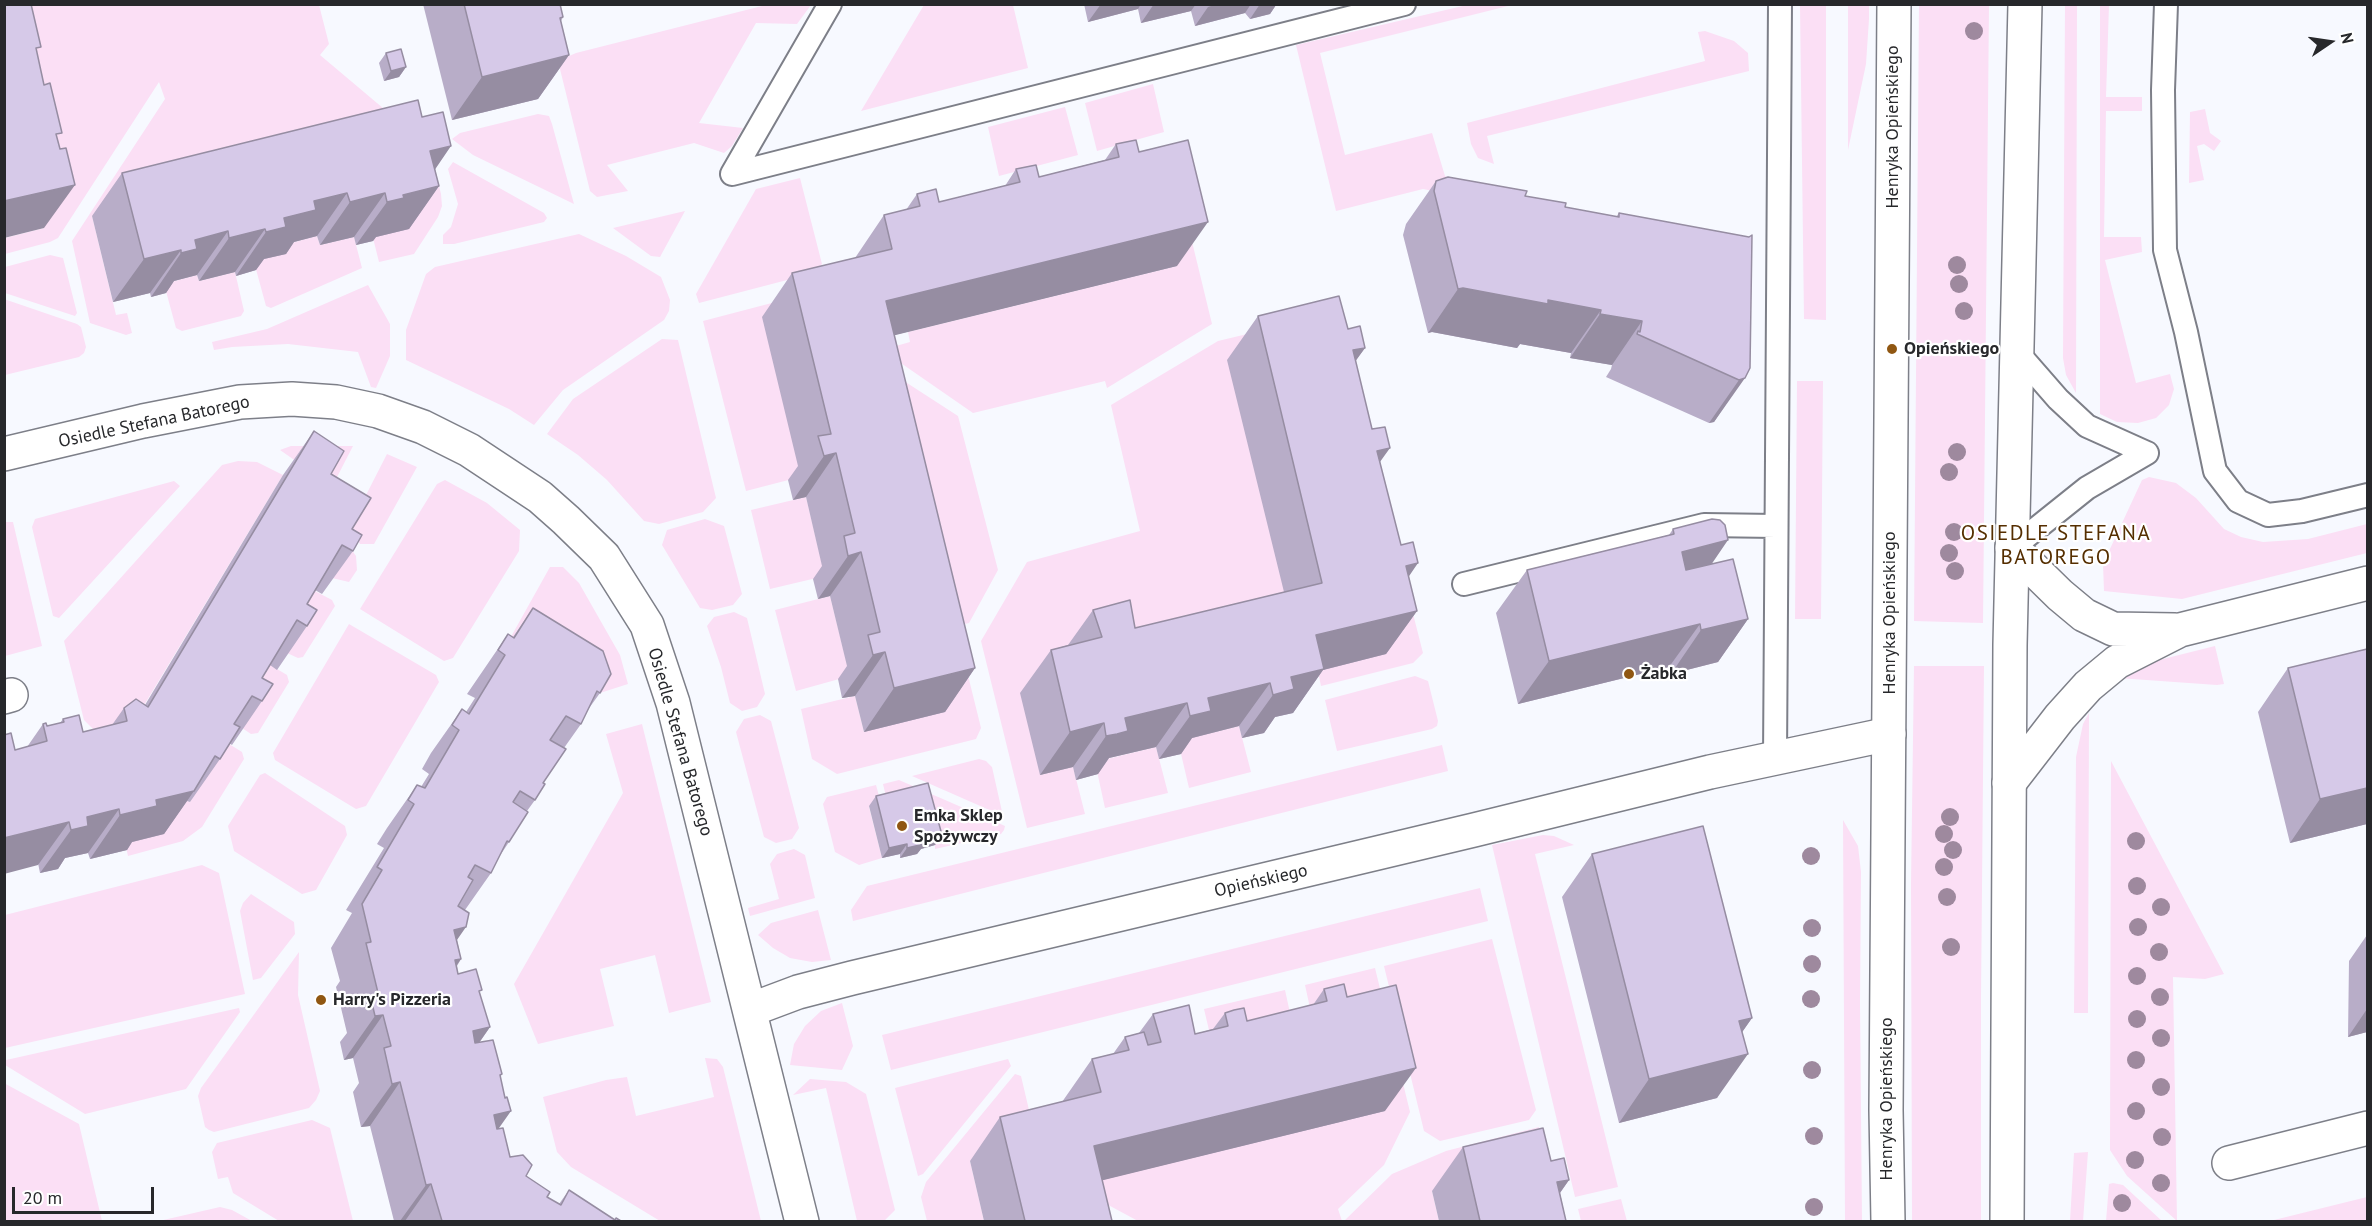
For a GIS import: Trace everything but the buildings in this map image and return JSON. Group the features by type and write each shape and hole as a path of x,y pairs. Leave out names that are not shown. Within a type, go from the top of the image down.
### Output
{"street":[{"name":"Henryka Opieńskiego","path":"1888,1221 1886,1098 1894,4"},
{"path":"2007,1221 2012,548 2025,4"},
{"name":"Osiedle Stefana Batorego","path":"4,454 143,421 240,402 292,399 336,402 378,411 423,427 469,450 540,497 604,557 646,625 673,703 802,1221"},
{"path":"2012,548 2084,615 2113,629 2180,630"},
{"path":"2009,783 2060,717 2088,686 2117,662 2180,630 2367,583"},
{"name":"Opieńskiego","path":"750,1010 798,992 852,978 1775,758 1889,734"},
{"path":"2229,1163 2367,1128"}],"lane":[{"path":"830,4 732,174 1404,4"},
{"path":"1775,758 1780,4"},
{"path":"2166,4 2163,90 2165,250 2186,332 2215,471 2238,501 2268,515 2302,510 2367,495"},
{"path":"2012,548 2087,488 2147,453 2087,426 2058,399 2017,352"},
{"path":"1464,584 1704,525 1776,526"}],"shaded area":[{"path":"5,5 319,5 329,44 320,55 430,150 441,194 442,206 438,217 414,254 379,262 373,238 92,216 116,315 127,313 132,333 126,335 90,323 72,241 165,99 159,82 58,238 5,254 5,238 44,228"},
{"path":"766,5 811,5 797,24 756,23 699,123 743,128 732,146 724,153 694,143 607,165 628,191 597,197 590,191 559,65 560,60 576,53"},
{"path":"924,5 1013,5 1028,68 861,111"},
{"path":"1467,5 1512,5 1320,53 1345,155 1432,133 1445,176 1464,184 1459,196 1423,189 1336,211 1296,45"},
{"path":"1800,5 1826,5 1826,320 1804,319"},
{"path":"1848,5 1869,5 1869,19 1866,64 1848,150"},
{"path":"1919,5 1989,5 1983,623 1914,621"},
{"path":"2065,5 2077,5 2076,393 2066,375 2063,358"},
{"path":"2100,5 2109,5 2106,97 2142,97 2142,111 2106,111 2104,237 2141,237 2142,252 2105,260 2136,383 2170,374 2174,389 2169,405 2156,418 2138,423 2117,422 2100,414"},
{"path":"1705,31 1734,41 1748,53 1749,71 1487,136 1494,164 1478,158 1471,144 1467,123 1705,61 1698,32"},
{"path":"1153,84 1164,132 1097,151 1085,103"},
{"path":"1065,107 1078,155 999,176 988,127"},
{"path":"2205,109 2210,133 2221,141 2214,151 2204,144 2197,146 2204,180 2189,183 2190,112"},
{"path":"538,114 549,116 574,204 473,155 452,139 460,133"},
{"path":"1169,147 1212,324 1107,388 1105,381 973,413 882,350 910,342 908,332 1177,266"},
{"path":"453,162 544,213 547,218 544,222 454,244 443,244 443,235 451,227 458,204 448,169"},
{"path":"800,178 822,264 814,273 699,303 696,294 756,189"},
{"path":"685,211 660,257 651,256 613,228"},
{"path":"579,234 626,256 661,277 670,300 669,311 664,320 563,390 534,425 509,409 406,360 406,330 426,274 435,267"},
{"path":"317,236 320,245 354,237 362,268 271,308 266,306 254,262 284,245"},
{"path":"50,255 63,258 77,313 75,316 5,293 5,267"},
{"path":"235,272 244,311 241,316 182,331 176,328 164,284 197,275 199,281"},
{"path":"368,285 390,324 390,356 376,388 371,387 358,352 288,344 214,350 212,342 267,329"},
{"path":"829,288 800,477 746,491 703,321"},
{"path":"4,299 77,324 81,327 86,347 84,353 79,357 5,375"},
{"path":"1339,312 1292,626 1040,775 1073,767 1085,814 1027,828 981,641 1027,562 1140,531 1111,405 1218,341"},
{"path":"662,339 678,340 716,498 703,512 659,524 644,521 607,480 578,455 547,434 573,399"},
{"path":"887,370 958,416 998,570 969,623 959,621"},
{"path":"1797,381 1823,381 1821,619 1795,619"},
{"path":"291,446 353,446 336,479 365,497 387,454 417,467 374,544 360,544 320,478 280,450"},
{"path":"238,461 257,462 283,475 117,750 84,720 64,641 222,465"},
{"path":"2149,477 2176,483 2196,498 2224,529 2241,537 2263,542 2308,539 2367,524 2367,553 2182,599 2104,591 2103,564 2142,480"},
{"path":"445,480 487,503 520,530 519,551 453,658 444,661 360,609 437,484"},
{"path":"174,481 180,486 59,618 53,616 32,527 35,519"},
{"path":"314,495 356,556 357,570 349,582 332,578"},
{"path":"806,497 825,576 770,589 751,510"},
{"path":"705,519 724,526 742,594 733,605 712,610 700,608 662,545 667,530"},
{"path":"5,522 13,522 42,646 5,656"},
{"path":"550,567 563,567 579,583 620,655 628,684 600,693 503,651"},
{"path":"311,589 332,600 335,606 303,657 298,658 287,653"},
{"path":"830,596 850,676 796,691 775,610"},
{"path":"1410,602 1423,653 1413,663 1321,686 1318,671"},
{"path":"734,612 747,618 765,694 757,707 742,711 730,703 707,626 714,617"},
{"path":"349,624 436,675 439,682 366,806 356,809 275,760 273,753"},
{"path":"2215,646 2224,684 2118,678 2143,664"},
{"path":"961,647 981,728 976,739 837,774 812,759 801,709 855,696 864,732"},
{"path":"267,663 287,675 289,682 258,733 251,734 242,728"},
{"path":"1914,666 1984,666 1981,1221 1912,1221 1911,884"},
{"path":"1415,676 1428,681 1438,721 1437,726 1337,751 1325,700"},
{"path":"2089,713 2088,1013 2074,1013 2076,757 2083,724"},
{"path":"760,715 771,721 799,828 792,839 776,843 764,837 736,732 744,719"},
{"path":"642,724 711,1002 669,1013 655,955 600,969 614,1026 538,1044 514,984 623,793 606,734"},
{"path":"1239,726 1251,772 1189,788 1178,741"},
{"path":"221,739 242,752 244,759 202,827 183,841 128,856 125,843 184,799 190,802"},
{"path":"1442,745 1448,771 853,921 851,910 867,886"},
{"path":"1156,747 1168,793 1105,808 1095,762"},
{"path":"979,759 986,761 992,767 1003,816 912,776"},
{"path":"2111,761 2224,974 2205,979 2173,977 2177,1221 2127,1176 2110,1150"},
{"path":"265,773 345,826 347,835 316,890 302,894 234,851 228,826 260,775"},
{"path":"899,780 1005,826 1004,830 1001,834 935,849 935,845 887,801 883,784"},
{"path":"876,785 881,803 869,807 882,858 859,865 835,852 823,804 827,797"},
{"path":"1843,820 1858,846 1861,872 1862,1222 1845,1221"},
{"path":"1543,835 1554,836 1574,845 1535,854 1618,1187 1575,1197 1492,845"},
{"path":"794,849 805,855 815,898 750,916 748,908 779,899 770,864 777,854"},
{"path":"202,865 219,873 245,994 5,1048 5,915"},
{"path":"1480,888 1488,921 891,1070 882,1035"},
{"path":"251,894 294,922 295,934 261,978 253,980 240,911 243,903"},
{"path":"818,910 831,960 812,962 790,958 773,948 758,935 771,923"},
{"path":"1492,939 1536,1110 1529,1120 1440,1141 1424,1131 1384,966"},
{"path":"299,952 298,995 320,1091 316,1100 309,1108 214,1132 209,1130 205,1127 198,1096 201,1088"},
{"path":"1375,968 1410,1112 1384,1165 1338,1209 1342,1221 1138,1221 1099,1200 1083,1185 1317,1040 1305,985"},
{"path":"1285,990 1297,1045 1217,1064 1204,1009"},
{"path":"842,1003 853,1046 842,1070 790,1065 794,1044 805,1026 821,1011"},
{"path":"239,1008 240,1012 186,1089 85,1114 5,1065 6,1060"},
{"path":"705,1058 717,1059 723,1067 761,1221 660,1221 571,1167 557,1152 543,1097 606,1080 627,1077 636,1116 714,1097"},
{"path":"1008,1059 1011,1066 923,1174 918,1176 895,1088"},
{"path":"1015,1074 1021,1076 1037,1144 970,1161 984,1221 927,1221 921,1197 926,1182"},
{"path":"810,1079 846,1082 866,1094 895,1210 884,1221 857,1221 826,1088 793,1095"},
{"path":"4,1083 79,1124 102,1221 5,1221"},
{"path":"312,1120 330,1128 353,1221 279,1221 233,1193 228,1177 218,1179 212,1152 217,1143"},
{"path":"1539,1127 1556,1196 1432,1191 1439,1221 1343,1222 1392,1174 1446,1151"},
{"path":"2088,1152 2083,1221 2070,1221 2074,1153"},
{"path":"2109,1184 2123,1185 2162,1221 2106,1221"},
{"path":"2367,1197 2367,1221 2270,1221"},
{"path":"1621,1199 1627,1221 1581,1221 1578,1209"},
{"path":"220,1207 232,1210 252,1221 159,1221"}],"place":[{"name":"Opieńskiego","path":"1892,349"},
{"name":"Żabka","path":"1629,674"},
{"name":"Emka Sklep Spożywczy","path":"902,826"},
{"name":"Harry's Pizzeria","path":"321,1000"}],"district":[{"name":"OSIEDLE STEFANA BATOREGO","path":"2056,546"}]}
